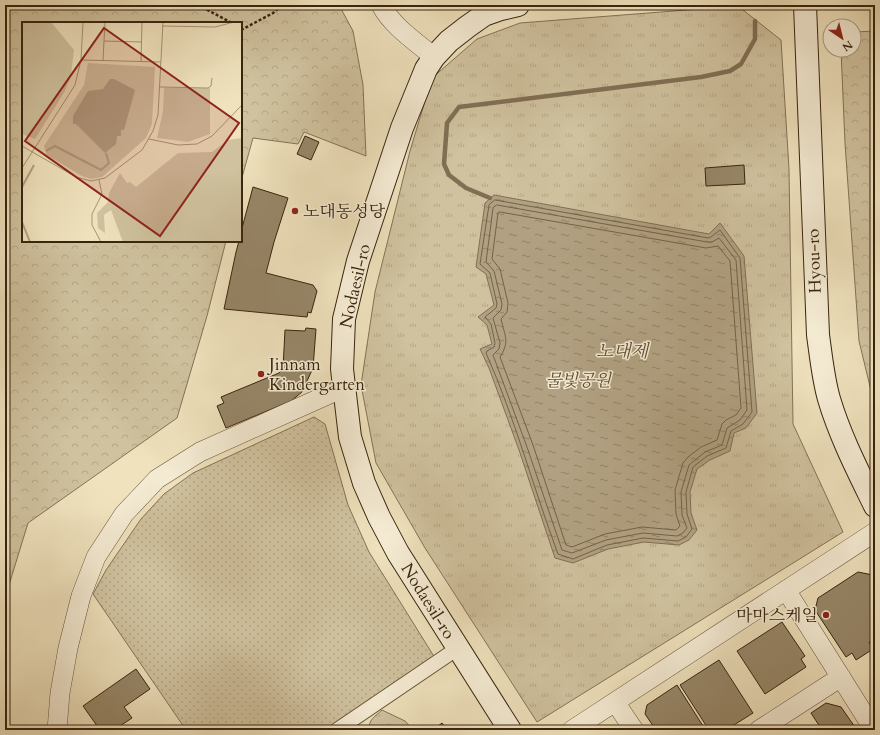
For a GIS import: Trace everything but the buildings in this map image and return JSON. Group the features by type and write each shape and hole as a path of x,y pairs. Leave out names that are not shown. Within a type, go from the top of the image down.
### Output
{"main road":[{"name":"Nodaesil-ro","path":"510,730 398,553 364,483 350,437 342,369 344,319 358,261 402,128 426,69 434,57 449,41 484,15 518,5"},
{"name":"Hyou-ro","path":"805,5 818,335 831,404 843,438 875,506"}],"street":[{"path":"381,5 388,16 404,32 434,57"},
{"path":"57,730 60,693 68,648 81,596 96,557 124,514 156,479 200,452 345,387"},
{"path":"572,730 875,532"},
{"path":"786,590 874,730"},
{"path":"337,730 458,648"},
{"path":"759,730 841,677"},
{"path":"615,702 634,730"}],"path":[{"path":"5,10 22,5"},
{"path":"198,5 230,22"},
{"path":"242,28 273,14 282,5"}],"green space":[{"path":"5,5 339,5 353,31 363,85 366,156 304,132 298,144 253,138 242,177 242,22 22,22 22,242 226,242 207,316 177,418 28,523 5,598"},
{"name":"물빛공원","path":"738,6 781,40 789,169 793,424 843,532 537,722 425,548 376,463 361,385 375,292 410,151 432,78 477,39 520,23"},
{"path":"875,31 875,407 859,341 845,143 841,58 862,58 862,32"},
{"path":"314,417 325,424 348,505 369,552 435,658 329,730 186,730 93,594 106,570 141,519 164,494 193,473"},
{"path":"382,710 405,721 413,730 370,730 369,727 371,721"}],"water":[{"name":"노대제","path":"494,195 709,234 720,223 744,256 757,413 746,428 734,433 730,451 710,460 697,469 690,492 691,513 697,530 689,540 679,545 644,542 608,549 573,563 555,558 519,450 489,368 480,349 492,344 487,325 478,317 494,305 486,274 476,267 485,203"}],"waterway":[{"path":"490,198 466,188 449,175 444,164 447,123 459,107 701,77 730,71 741,64 755,39 755,21"}],"place":[{"name":"노대동성당","path":"295,211"},
{"name":"Jinnam Kindergarten","path":"261,374"},
{"name":"마마스케일","path":"826,615"}]}
